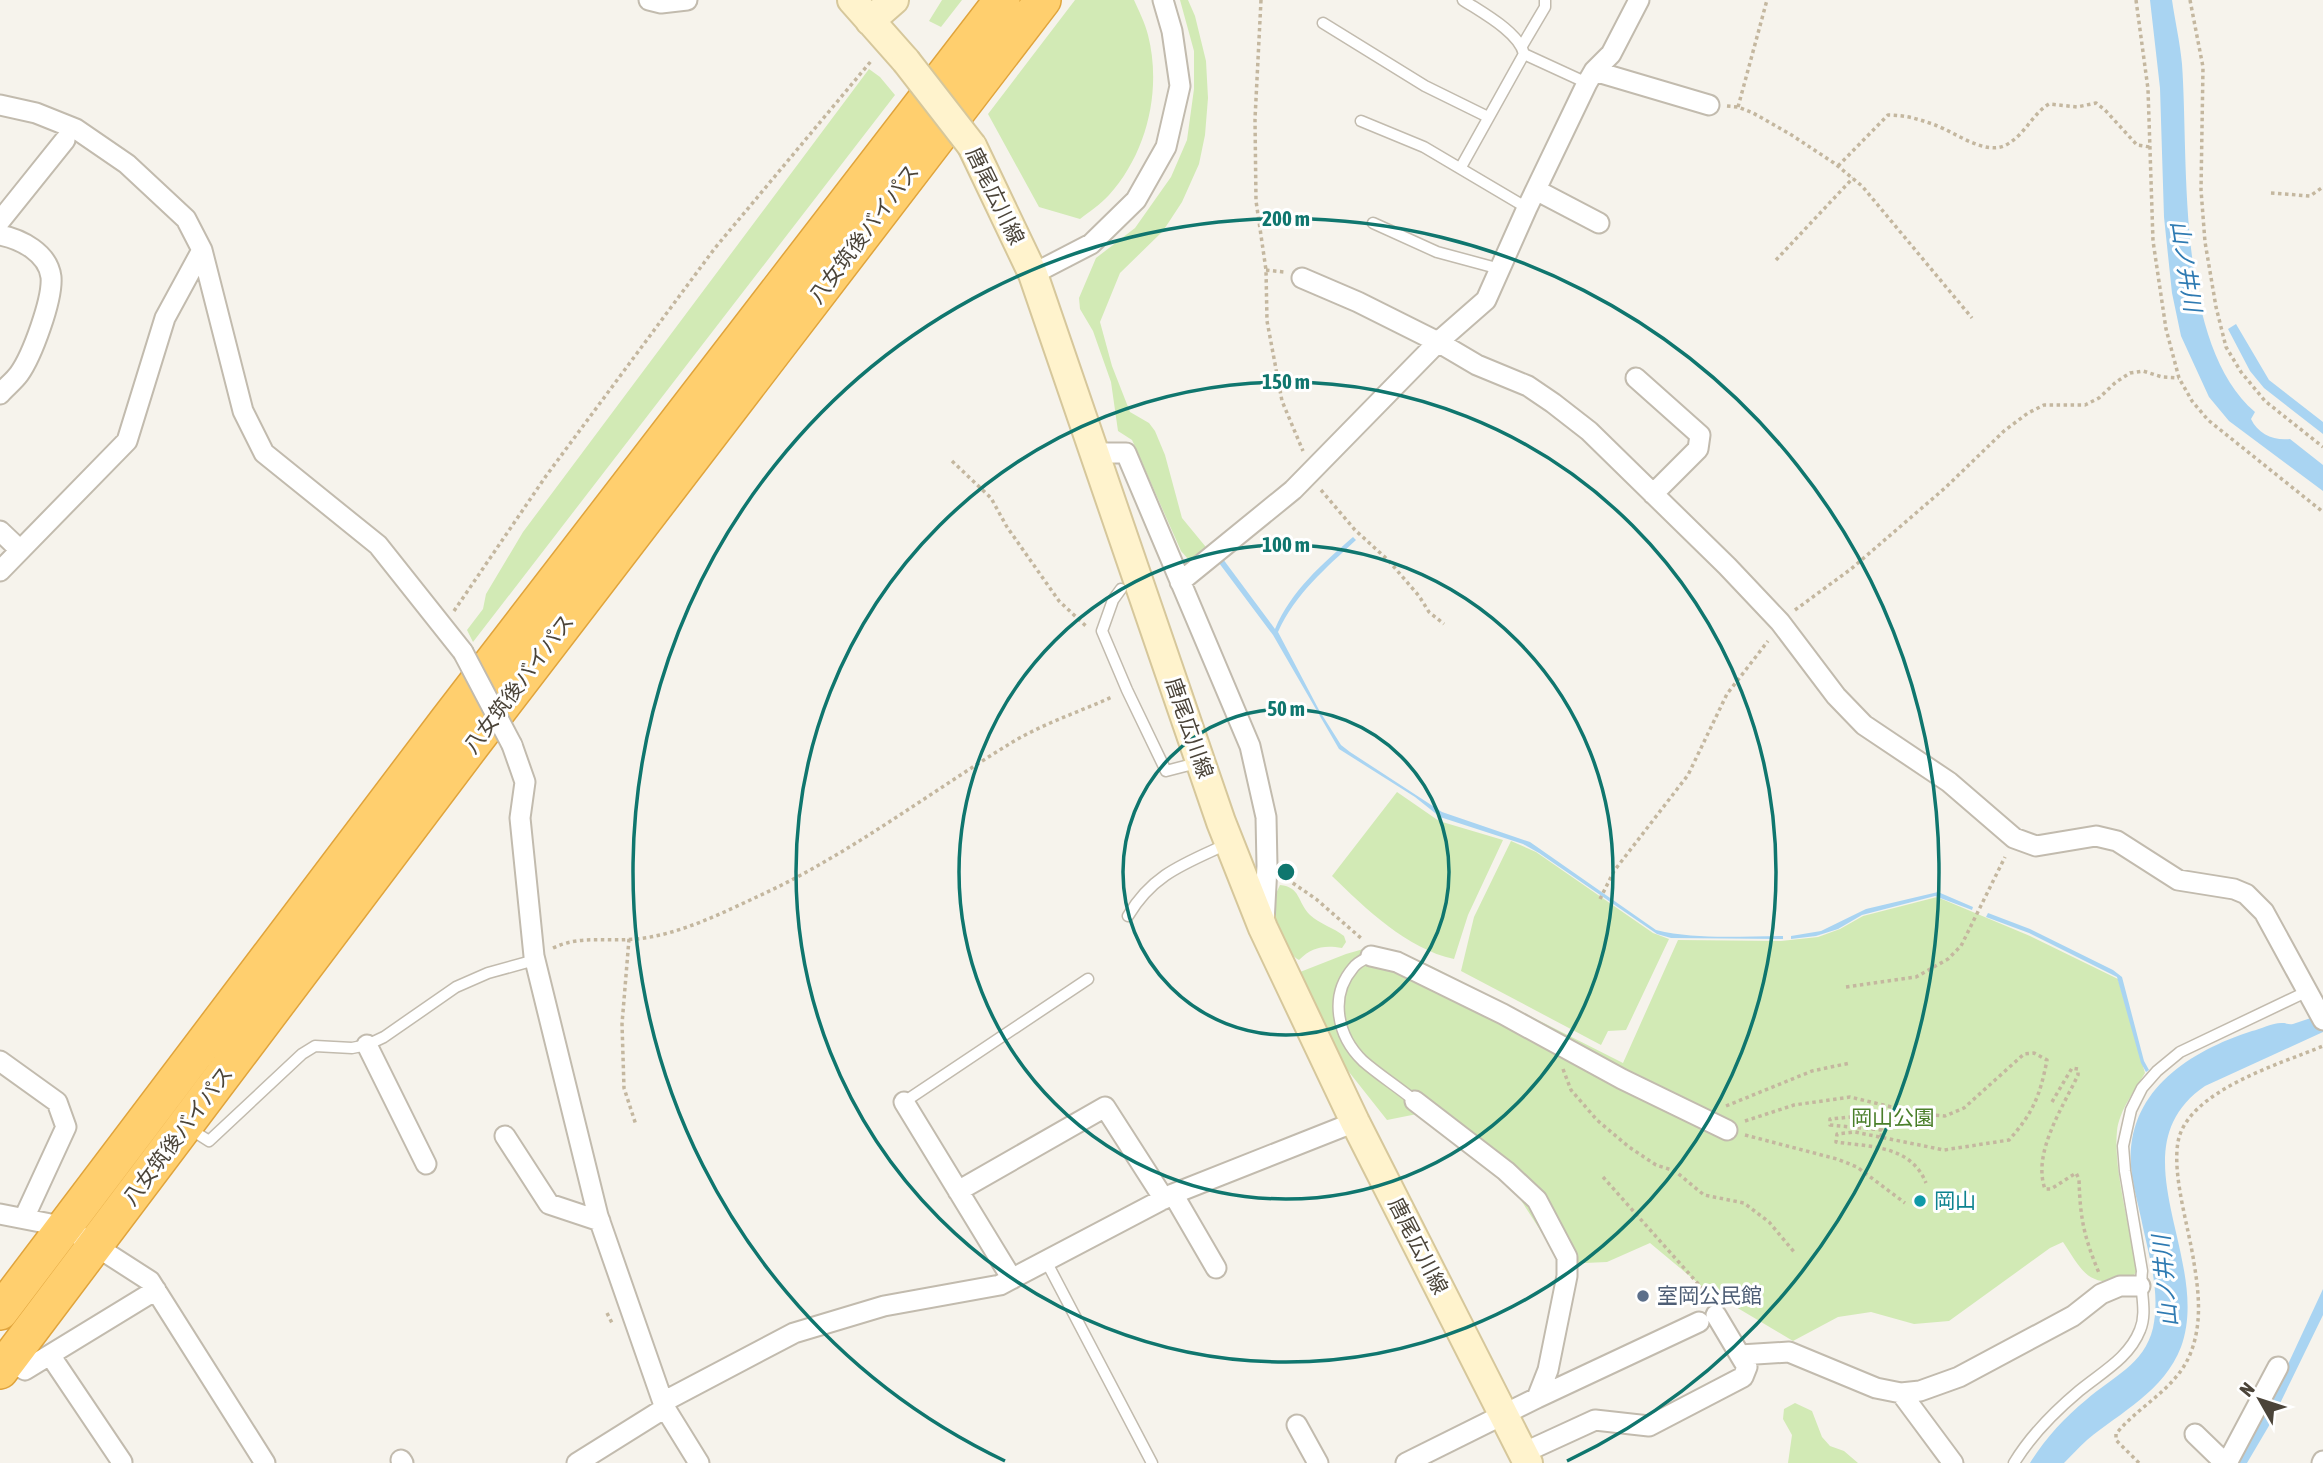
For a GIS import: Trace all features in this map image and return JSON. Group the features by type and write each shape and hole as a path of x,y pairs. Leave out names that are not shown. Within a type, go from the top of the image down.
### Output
{"highway":[{"name":"八女筑後バイパス","path":"0,1312 456,710 1002,0"},
{"name":"八女筑後バイパス","path":"10,1369 95,1246 472,745 1043,0"}],"main road":[{"path":"861,10 894,0"},
{"name":"唐尾広川線","path":"861,10 906,61 972,146 1033,274 1229,843 1263,928 1355,1122 1526,1458"}],"street":[{"path":"649,0 661,3 687,0"},
{"path":"1033,274 1091,244 1136,200 1166,147 1180,86 1172,31 1163,0"},
{"path":"1180,582 1293,490 1438,342 1486,300 1591,77 1611,54 1639,0"},
{"path":"1591,77 1709,105"},
{"path":"0,106 36,113 75,129 127,164 186,219 202,250 243,411 264,453 378,545 463,652 512,745 526,782 520,818 535,958 600,1221 664,1405 699,1463"},
{"path":"0,221 65,140"},
{"path":"1536,190 1599,223"},
{"path":"0,235 11,237 31,247 43,260 51,276 49,295 34,345 19,374 0,394"},
{"path":"0,571 127,441 165,318 202,250"},
{"path":"1302,278 1358,302 1477,365 1528,386 1553,403 1588,431 1727,566 1780,624 1836,696 1864,725 1949,782 2014,838 2036,846 2096,836 2117,841 2178,880 2234,889 2246,894 2264,912 2323,1020"},
{"path":"1636,378 1700,435 1698,449 1653,494"},
{"path":"1094,453 1126,453 1250,746 1266,817 1267,866 1263,928"},
{"path":"0,531 20,550"},
{"path":"1371,956 1397,962 1503,1014 1622,1079 1725,1129"},
{"path":"367,1045 426,1164"},
{"path":"0,1061 57,1102 66,1127 24,1218"},
{"path":"1415,1101 1506,1171 1537,1200 1567,1257 1567,1276 1548,1370 1537,1398"},
{"path":"904,1102 1012,1279"},
{"path":"958,1191 1105,1107 1216,1268"},
{"path":"577,1463 664,1405 794,1333 884,1307 1000,1285 1168,1196 1355,1122"},
{"path":"505,1136 549,1204 600,1221"},
{"path":"0,1214 66,1227 150,1281 265,1463"},
{"path":"1740,1355 1789,1352 1876,1388 1901,1393 1920,1391 1959,1377 2073,1316 2106,1291 2120,1286 2140,1286"},
{"path":"10,1369 25,1370 156,1290"},
{"path":"1406,1463 1710,1313 1747,1367 1743,1377 1649,1426 1595,1420 1526,1458"},
{"path":"50,1355 122,1462"},
{"path":"2195,1434 2226,1463 2278,1367"},
{"path":"1901,1393 1953,1463"},
{"path":"1297,1425 1318,1463"}],"lane":[{"path":"1463,0 1504,29 1523,50 1591,77"},
{"path":"1461,167 1545,7 1545,0"},
{"path":"1322,23 1425,86 1488,117"},
{"path":"1362,121 1461,167 1527,208"},
{"path":"1373,223 1437,252 1500,269"},
{"path":"1121,589 1113,600 1102,631 1127,690 1166,772 1201,762"},
{"path":"1128,916 1141,895 1159,879 1229,843"},
{"path":"1371,956 1354,966 1342,985 1337,997 1339,1018 1346,1039 1361,1059 1415,1101"},
{"path":"198,1134 209,1142 302,1054 315,1046 352,1048 367,1045 384,1037 456,987 488,973 535,958"},
{"path":"904,1102 1088,979"},
{"path":"2014,1463 2042,1424 2119,1360 2133,1345 2142,1327 2142,1271 2124,1171 2123,1146 2131,1110 2142,1088 2180,1052 2308,995"},
{"path":"1046,1261 1152,1463"}],"path":[{"path":"1261,0 1255,119 1256,201 1266,270 1267,321 1282,401 1320,489 1355,530 1388,559 1429,612 1444,624"},
{"path":"1738,107 1767,0"},
{"path":"2136,0 2148,89 2153,241 2166,329 2179,378 2207,420 2323,512"},
{"path":"2190,0 2203,66 2201,190 2205,242 2226,347 2241,372 2266,401 2323,447"},
{"path":"443,627 546,476 715,248 872,60"},
{"path":"1838,166 1888,115 1906,115 1981,145 2000,148 2024,133 2049,104 2077,107 2096,103 2137,145 2150,147"},
{"path":"1709,105 1738,107 1790,134 1853,178 1972,318"},
{"path":"1776,260 1853,178"},
{"path":"2271,193 2310,196 2323,187"},
{"path":"1266,270 1280,271"},
{"path":"1600,899 1614,871 1688,775 1727,694 1780,624 1851,569 1945,488 2004,431 2028,413 2045,405 2085,405 2099,398 2130,373 2143,371 2162,377 2179,378"},
{"path":"952,461 991,498 1007,527 1059,601 1087,628 1105,638"},
{"path":"535,958 568,941 629,939 663,934 707,919 763,894 802,874 912,808 1013,741 1127,690"},
{"path":"1846,987 1916,977 1936,967 1961,946 2014,838"},
{"path":"1267,866 1316,899 1361,937 1371,956"},
{"path":"629,939 622,1024 623,1062 624,1088 636,1125"},
{"path":"1560,1045 1556,1051 1571,1090 1597,1121 1656,1165 1675,1171 1704,1195 1744,1203 1769,1222 1795,1252"},
{"path":"2139,1463 2116,1440 2116,1434 2178,1374 2191,1352 2197,1325 2199,1298 2177,1170 2177,1144 2182,1125 2196,1109 2216,1094 2323,1046"},
{"path":"1725,1129 1794,1105 1850,1097 1921,1114 1945,1116 1964,1108 2024,1054 2034,1053 2047,1060 2044,1078 2030,1116 2009,1140 1944,1150 1856,1132 1837,1134 1836,1142 1901,1153 1923,1175 1926,1183"},
{"path":"1702,1118 1812,1071 1850,1063"},
{"path":"2052,1102 2072,1068 2078,1069 2078,1075 2045,1145 2043,1183 2045,1189 2051,1189 2072,1174 2076,1174 2079,1179 2080,1216 2086,1241 2106,1291"},
{"path":"1881,1137 1882,1130 1830,1125 1830,1119 1851,1117 1881,1121 1885,1105"},
{"path":"1725,1129 1837,1159 1857,1167 1905,1203"},
{"path":"1603,1177 1710,1313"}],"green space":[{"path":"942,0 962,0 941,27 929,21"},
{"path":"1075,0 1134,0 1148,35 1153,77 1148,120 1133,160 1109,195 1080,219 1039,207 988,114"},
{"path":"1180,0 1188,0 1195,16 1206,61 1208,98 1199,164 1182,202 1163,231 1120,273 1100,322 1112,366 1130,412 1149,423 1155,431 1165,455 1182,518 1210,552 1203,557 1188,559 1181,551 1132,440 1118,431 1111,382 1093,331 1080,309 1079,298 1096,258 1135,228 1171,177 1187,140 1194,89 1194,51"},
{"path":"869,69 880,77 895,95 473,642 467,630 483,609 486,594 523,532"},
{"path":"1397,792 1439,821 1503,840 1468,915 1454,959 1437,954 1403,937 1373,914 1332,876"},
{"path":"1511,841 1536,852 1653,933 1669,939 1626,1030 1608,1031 1601,1045 1461,971 1474,917"},
{"path":"1280,885 1295,892 1310,915 1344,936 1346,942 1342,948 1319,948 1299,960 1294,957 1282,939 1274,918 1274,902"},
{"name":"岡山公園","path":"1937,897 2030,936 2118,979 2145,1073 2124,1108 2117,1131 2120,1181 2137,1271 2130,1280 2105,1282 2089,1276 2063,1242 2050,1248 1949,1321 1914,1324 1871,1312 1838,1317 1793,1341 1704,1288 1650,1243 1607,1262 1562,1264 1517,1194 1417,1114 1387,1120 1330,1048 1295,974 1374,946 1393,950 1427,964 1623,1063 1678,940 1781,941 1818,937 1863,916"},
{"path":"1795,1403 1812,1411 1822,1437 1830,1446 1844,1451 1858,1463 1788,1463 1792,1435 1783,1419 1784,1409"}],"water":[{"name":"山ノ井川","path":"2150,0 2172,0 2182,64 2191,249 2199,297 2211,342 2229,381 2255,412 2251,419 2258,429 2272,438 2290,439 2323,465 2323,491 2229,421 2209,397 2181,336 2172,293 2164,217 2160,88"},
{"path":"2236,324 2269,380 2323,422 2323,434 2264,388 2250,371 2228,329"},
{"path":"1353,537 1356,540 1302,594 1278,632 1319,710 1341,745 1442,812 1530,842 1656,930 1703,936 1783,936 1783,939 1671,938 1657,934 1539,853 1523,844 1440,817 1415,797 1339,749 1273,635 1219,563 1223,559 1275,629 1299,590"},
{"path":"1938,892 1973,907 1972,910 1935,896 1862,915 1838,929 1816,936 1791,939 1791,936 1821,931 1866,909"},
{"path":"1988,913 2030,929 2122,977 2144,1061 2149,1070 2146,1072 2141,1063 2117,977 2029,933 1986,917"},
{"name":"山ノ井川","path":"2323,1014 2323,1032 2205,1086 2179,1112 2167,1141 2165,1173 2185,1278 2187,1313 2181,1347 2164,1376 2153,1388 2087,1440 2064,1463 2030,1463 2070,1414 2135,1361 2149,1341 2155,1314 2155,1286 2132,1176 2131,1148 2137,1123 2147,1101 2162,1082 2181,1065 2227,1040 2279,1023 2293,1024"},
{"path":"2323,1289 2323,1315 2270,1424 2247,1463 2236,1463 2276,1390"}],"place":[{"name":"岡山","path":"1920,1201"},
{"name":"室岡公民館","path":"1643,1296"}]}
